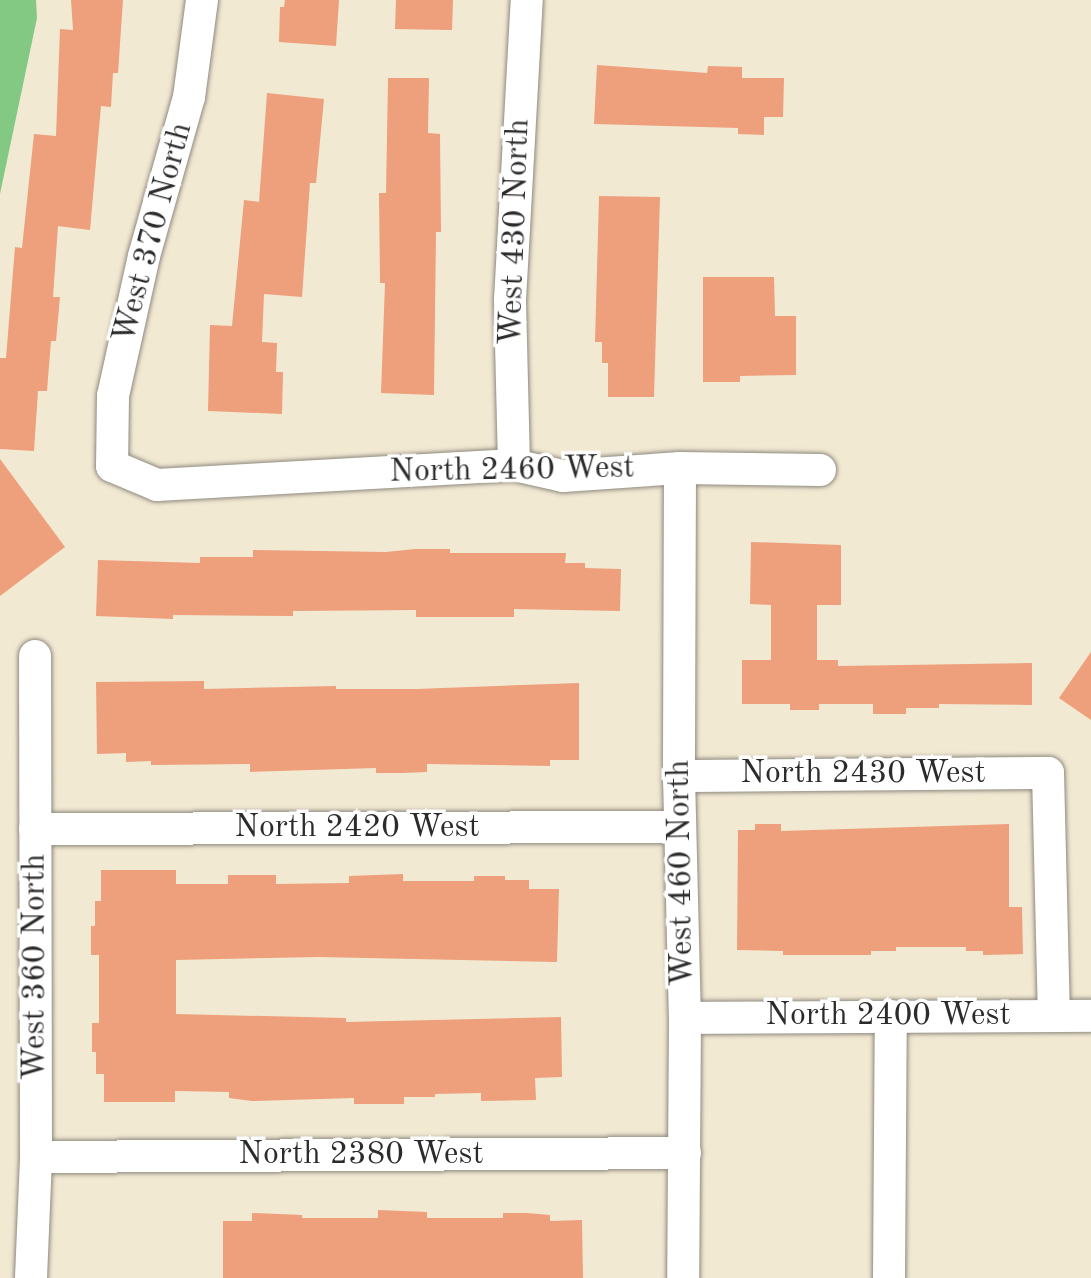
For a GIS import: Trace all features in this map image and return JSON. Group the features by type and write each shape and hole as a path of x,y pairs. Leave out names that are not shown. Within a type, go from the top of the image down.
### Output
{"street":[{"name":"West 370 North","path":"112,466 113,396 144,256 189,97 202,0"},
{"name":"West 430 North","path":"514,465 510,300 527,0"},
{"name":"North 2460 West","path":"112,466 157,485 514,465 563,476 680,468 820,470"},
{"name":"West 460 North","path":"680,468 679,827 685,1018 683,1278"},
{"name":"West 360 North","path":"31,1278 36,1157 35,656"},
{"name":"North 2430 West","path":"679,776 1048,773 1054,1016"},
{"name":"North 2420 West","path":"35,829 679,827"},
{"path":"889,1278 891,1016"},
{"name":"North 2400 West","path":"685,1018 1091,1016"},
{"name":"North 2380 West","path":"36,1157 685,1153"}],"green space":[{"path":"0,0 36,0 37,18 0,194"}],"building":[{"path":"71,0 123,0 118,73 113,73 111,107 101,106 90,230 58,226 53,297 60,297 56,341 51,341 47,391 38,391 34,451 0,449 0,358 6,358 15,247 22,248 34,134 56,136 60,29 73,30"},
{"path":"285,0 339,0 336,46 279,42 280,7 284,7"},
{"path":"396,0 453,0 452,30 395,29"},
{"path":"597,65 707,73 708,66 742,67 742,78 784,78 783,117 764,117 764,135 738,134 738,128 594,124"},
{"path":"388,78 429,78 428,133 440,134 441,232 436,232 434,395 381,393 385,283 380,283 379,193 386,193"},
{"path":"267,93 324,99 316,183 310,183 302,297 264,294 262,342 277,343 276,372 283,372 282,414 208,411 210,325 232,326 244,200 259,202"},
{"path":"599,196 660,197 654,397 608,397 608,363 602,363 602,342 595,342"},
{"path":"703,277 774,277 775,316 796,316 796,375 740,376 740,382 703,382"},
{"path":"0,459 65,547 0,596"},
{"path":"751,542 841,545 841,605 817,605 817,660 838,660 838,666 1032,663 1032,705 939,704 939,708 906,708 906,714 873,714 873,704 819,704 819,710 790,710 790,704 742,704 742,660 771,660 771,605 750,604"},
{"path":"450,549 450,553 566,553 565,563 585,563 585,568 621,569 620,611 514,609 514,617 416,617 416,610 293,611 293,616 173,615 173,619 96,616 98,560 200,563 200,557 253,557 253,550 386,552"},
{"path":"1091,652 1091,720 1059,698"},
{"path":"204,681 204,689 336,686 336,689 416,689 579,683 579,760 550,760 550,766 427,764 427,772 402,773 376,773 376,768 250,772 250,764 151,765 151,761 126,762 126,753 97,754 96,682"},
{"path":"755,824 781,824 781,831 1009,824 1009,907 1022,907 1023,954 983,955 983,951 966,951 966,947 896,947 896,951 871,951 871,955 783,955 783,951 737,950 738,830 755,830"},
{"path":"101,870 176,870 176,884 228,884 228,875 276,875 276,884 349,883 349,876 403,874 403,881 474,881 474,876 505,876 505,880 529,880 529,889 559,889 557,962 319,957 176,960 176,1014 346,1018 346,1022 561,1017 562,1077 535,1078 536,1100 481,1101 481,1093 435,1094 435,1097 404,1097 404,1104 354,1104 354,1098 252,1101 229,1098 229,1092 175,1091 175,1102 104,1102 104,1074 96,1074 96,1052 92,1052 92,1023 99,1023 99,955 91,955 91,926 95,926 95,901 101,901"},
{"path":"378,1210 427,1212 427,1218 503,1218 503,1213 527,1213 550,1215 550,1221 582,1220 583,1278 223,1278 223,1221 252,1221 252,1213 302,1215 302,1218 378,1218"}]}
